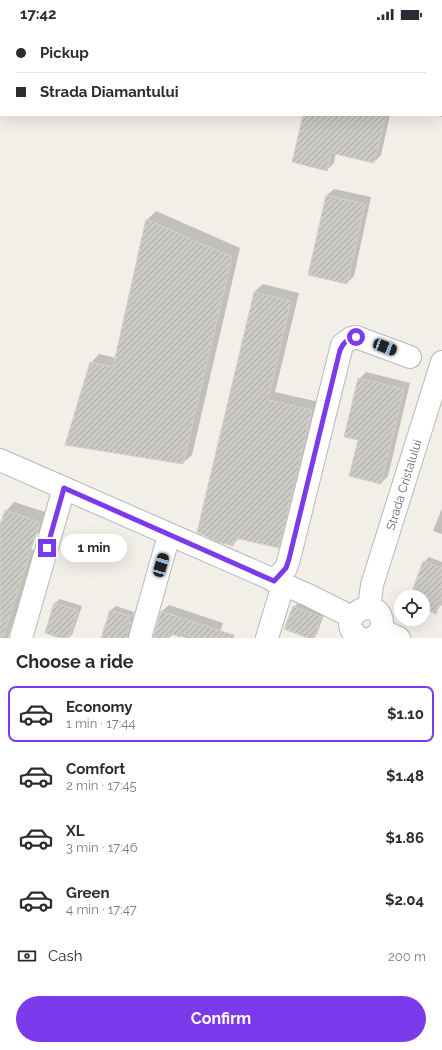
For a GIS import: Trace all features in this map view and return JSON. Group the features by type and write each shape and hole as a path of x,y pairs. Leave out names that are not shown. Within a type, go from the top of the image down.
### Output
{"street":[{"path":"267,638 279,583 289,559 342,345 351,338 356,337 410,357"},
{"name":"Strada Cristalului","path":"369,632 372,585 442,362"},
{"path":"0,460 279,583 369,632"},
{"path":"21,638 64,488"},
{"path":"140,638 169,535"}],"building":[{"path":"303,116 386,116 374,163 331,153 327,171 292,162"},
{"path":"326,195 365,204 347,284 308,275"},
{"path":"146,219 232,257 183,464 65,445 90,362 113,367"},
{"path":"254,292 291,301 268,400 312,410 279,548 235,538 233,546 218,542 197,532"},
{"path":"358,378 404,389 381,484 349,476 358,440 344,437"},
{"path":"5,510 40,522 3,637 0,636 0,525"},
{"path":"423,561 442,568 442,599 436,614 430,611 430,590 413,590"},
{"path":"54,603 78,610 69,638 60,638 45,633"},
{"path":"293,606 321,617 314,638 308,638 284,629"},
{"path":"110,610 130,616 129,621 131,622 126,638 101,638"},
{"path":"161,611 234,635 234,638 195,638 181,633 180,637 169,633 168,638 153,638"}],"route":[{"path":"47,548 64,488 274,581 286,568 289,559 340,350 346,341 356,337"}]}
